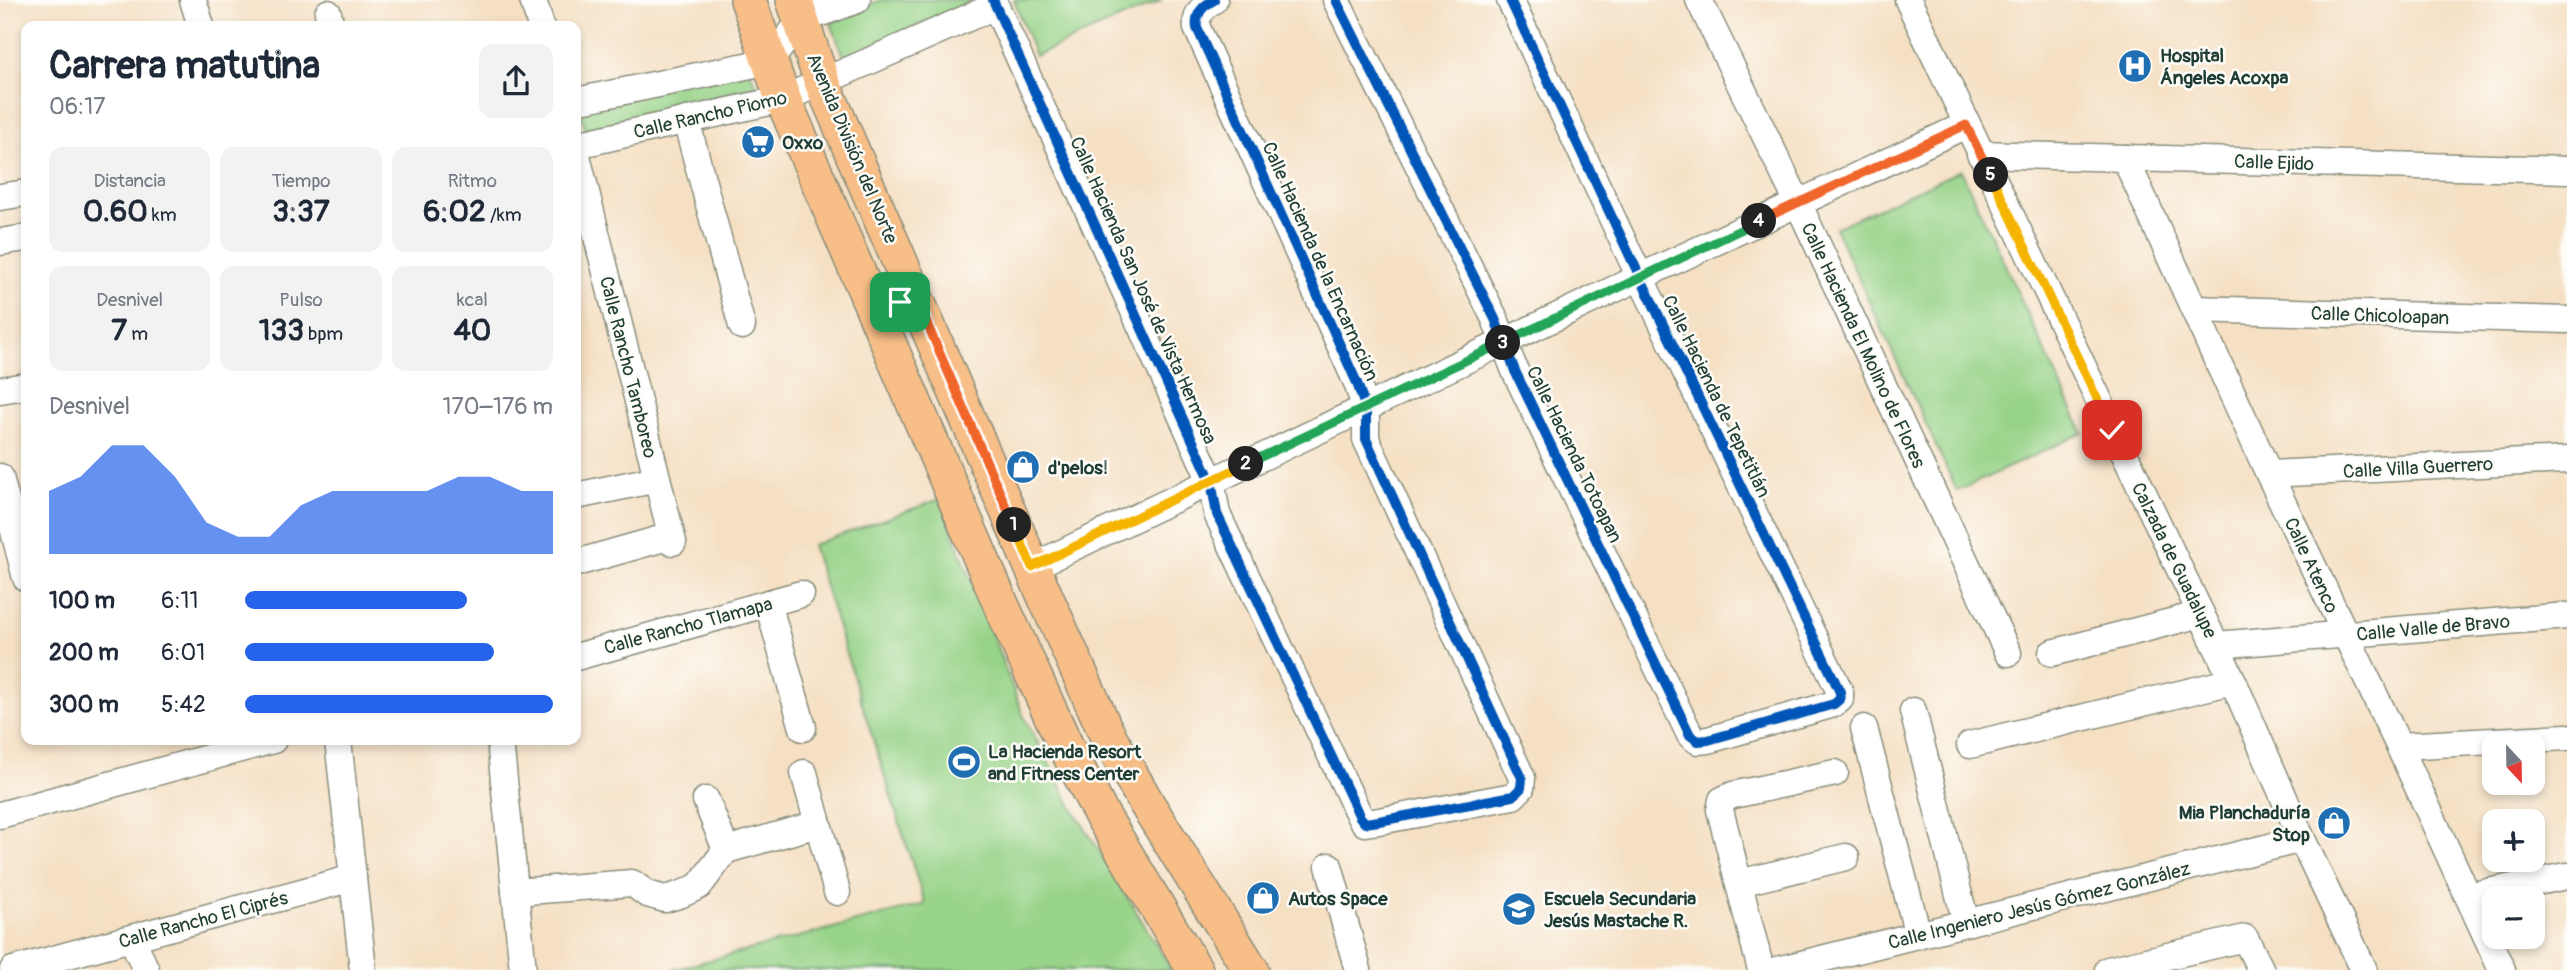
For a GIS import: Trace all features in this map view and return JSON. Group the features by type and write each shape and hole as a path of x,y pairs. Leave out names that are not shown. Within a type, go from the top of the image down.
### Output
{"main road":[{"path":"748,0 783,99 1049,711 1100,812 1195,970"},
{"name":"Avenida División del Norte","path":"797,10 822,82 1105,730 1147,804 1251,970"},
{"path":"870,301 877,306 894,306 905,297 910,284"},
{"path":"886,340 890,327 901,317 914,316 926,323"},
{"path":"1049,711 1063,714 1076,709 1082,704 1087,690"},
{"path":"1066,747 1070,733 1080,725 1094,724 1105,730"}],"street":[{"path":"193,0 199,21"},
{"path":"533,0 539,21"},
{"path":"797,10 857,0"},
{"name":"Calle Hacienda Totoapan","path":"1336,0 1504,342 1515,371 1690,734"},
{"name":"Calle Hacienda de Tepetitlán","path":"1510,0 1840,692 1840,699 1834,704 1708,740 1698,741 1690,734"},
{"name":"Calle Hacienda El Molino de Flores","path":"1699,0 1798,203 2008,653"},
{"name":"Calzada de Guadalupe","path":"1908,0 2233,681 2302,839 2364,970"},
{"name":"Calle Rancho Piomo","path":"581,144 783,99 994,3"},
{"name":"Calle Hacienda San José de Vista Hermosa","path":"994,3 1211,481 1217,514 1365,823"},
{"name":"Calle Rancho Piomo","path":"581,100 770,61 797,10"},
{"name":"Calle Hacienda de la Encarnación","path":"1205,10 1197,28 1357,383 1366,409 1366,439 1521,778 1521,788 1513,796 1365,823"},
{"path":"685,120 742,326"},
{"path":"1032,567 1966,125"},
{"name":"Calle Ejido","path":"1980,154 2567,170"},
{"name":"Calle Atenco","path":"2124,158 2502,970"},
{"name":"Calle Rancho Tamboreo","path":"581,172 672,539 581,562"},
{"path":"0,197 21,194"},
{"path":"0,242 21,239"},
{"name":"Calle Chicoloapan","path":"2194,309 2567,320"},
{"path":"0,390 21,387"},
{"name":"Calle Villa Guerrero","path":"2269,474 2567,460"},
{"path":"0,477 21,556"},
{"path":"581,495 657,479"},
{"name":"Calle Rancho Tlamapa","path":"581,656 801,594"},
{"path":"768,603 803,728"},
{"path":"2052,653 2201,614"},
{"name":"Calle Valle de Bravo","path":"2216,645 2567,616"},
{"path":"1970,745 2233,681"},
{"path":"1913,711 1966,923"},
{"path":"1864,728 1918,935"},
{"path":"2399,746 2567,737"},
{"path":"0,816 255,745"},
{"path":"339,745 363,970"},
{"path":"500,745 523,970"},
{"path":"1761,970 1720,810 1722,800 1733,795 1835,773"},
{"path":"804,774 837,892"},
{"path":"706,800 726,850"},
{"path":"515,892 632,883 647,894 665,899 699,886 726,850 818,824"},
{"name":"Calle Ingeniero Jesús Gómez González","path":"1777,970 1868,959 1918,935 2302,839"},
{"path":"1739,883 1846,857"},
{"path":"1329,866 1358,970"},
{"path":"2468,896 2567,876"},
{"name":"Calle Rancho El Ciprés","path":"13,970 353,878"},
{"path":"132,938 146,970"},
{"path":"2108,970 2139,966 2245,938 2261,970"}],"green space":[{"path":"880,0 975,0 844,57 831,23"},
{"path":"1014,0 1162,0 1035,56"},
{"path":"743,53 756,86 586,132 581,103"},
{"path":"1961,170 2083,433 1957,491 1835,228"},
{"name":"La Hacienda Resort and Fitness Center","path":"940,499 1024,717 1072,807 1172,970 672,970 925,904 812,545"}],"cycle path":[{"path":"993,0 1211,481 1217,514 1360,817 1365,823 1513,796 1521,788 1522,778 1366,439 1366,409 1357,383 1197,28 1200,11 1214,0"},
{"path":"1336,0 1495,319 1515,371 1690,735 1698,741 1708,740 1834,704 1840,699 1840,692 1510,0"}],"place":[{"name":"Hospital Ángeles Acoxpa","path":"2135,66"},
{"name":"Oxxo","path":"758,142"},
{"name":"d'pelos!","path":"1023,467"},
{"name":"La Hacienda Resort and Fitness Center","path":"964,762"},
{"name":"Mia Planchaduría Stop","path":"2334,823"},
{"name":"Autos Space","path":"1263,898"},
{"name":"Escuela Secundaria Jesús Mastache R.","path":"1519,909"}],"route":[{"path":"900,302 910,284 1032,567 1966,125 2112,430"}]}
